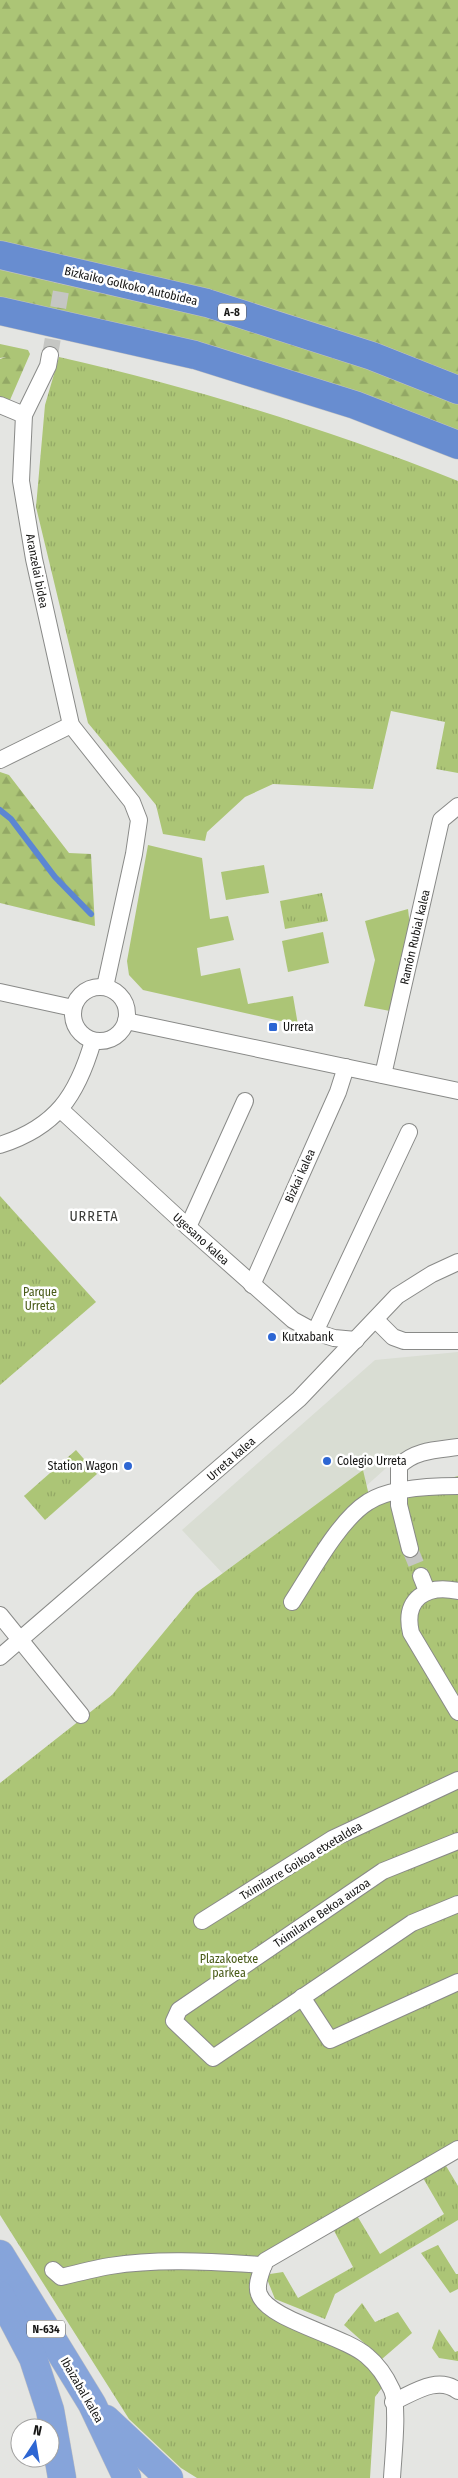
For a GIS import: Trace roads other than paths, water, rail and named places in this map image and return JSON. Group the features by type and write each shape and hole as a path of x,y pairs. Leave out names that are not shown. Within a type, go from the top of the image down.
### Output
{"highway":[{"name":"Bizkaiko Golkoko Autobidea","path":"0,255 207,304 372,356 458,390"},
{"path":"0,311 196,355 355,405 458,445"},
{"name":"Ibaizabal kalea","path":"0,2254 92,2404 127,2478"},
{"name":"N-634","path":"0,2295 32,2358 50,2410 62,2478"},
{"path":"92,2404 112,2427 169,2478"}],"street":[{"name":"Aranzelai bidea","path":"50,355 48,366 24,415 21,480 34,559 71,725 132,802 138,820 134,854 105,987"},
{"path":"0,405 24,415"},
{"path":"0,760 71,725"},
{"name":"Ramón Rubial kalea","path":"383,1075 441,820 458,806"},
{"path":"105,987 120,996 125,1004 126,1021 117,1035 110,1040 93,1041 78,1032 72,1016 73,1008 76,1000 89,989 105,987"},
{"path":"0,992 73,1008"},
{"path":"126,1021 458,1091"},
{"path":"0,1145 40,1128 61,1110 70,1097 93,1041"},
{"name":"Bizkai kalea","path":"252,1285 338,1092 346,1067"},
{"path":"188,1227 245,1102"},
{"name":"Ugesano kalea","path":"61,1110 252,1285 294,1320 315,1332 334,1338 356,1340"},
{"path":"315,1332 409,1132"},
{"name":"Urreta kalea","path":"0,1657 299,1400 397,1296 432,1274 458,1262"},
{"path":"376,1320 393,1337 404,1341 458,1341"},
{"path":"410,1548 402,1522 399,1466 406,1458 420,1453 458,1447"},
{"path":"292,1602 345,1522 355,1511 369,1501 399,1492 431,1486 458,1486"},
{"path":"421,1576 427,1591"},
{"path":"458,1591 427,1591 420,1594 412,1604 408,1621 411,1634 458,1712"},
{"path":"0,1615 81,1715"},
{"name":"Tximilarre Goikoa etxetaldea","path":"202,1921 332,1839 458,1780"},
{"name":"Tximilarre Bekoa auzoa","path":"302,1997 213,2058 174,2021 179,2010 383,1871 458,1841"},
{"path":"458,1904 412,1923 302,1997 330,2040 458,1982"},
{"path":"392,2478 393,2392 381,2370 366,2355 330,2335 266,2306 258,2293 258,2280 265,2261 458,2149"},
{"path":"53,2270 61,2277 111,2266 149,2263 200,2261 264,2265"},
{"path":"393,2402 430,2385 446,2384 458,2391"}],"waterway":[{"path":"0,810 11,819 55,877 91,914"}],"tunnel":[{"path":"50,355 66,262"},
{"path":"410,1549 421,1576"}],"place":[{"name":"Urreta","path":"273,1027"},
{"name":"Kutxabank","path":"272,1337"},
{"name":"Colegio Urreta","path":"327,1461"},
{"name":"Station Wagon","path":"128,1466"}],"district":[{"name":"URRETA","path":"94,1216"}],"park label":[{"name":"Parque Urreta","path":"40,1299"},
{"name":"Plazakoetxe parkea","path":"229,1966"}]}
